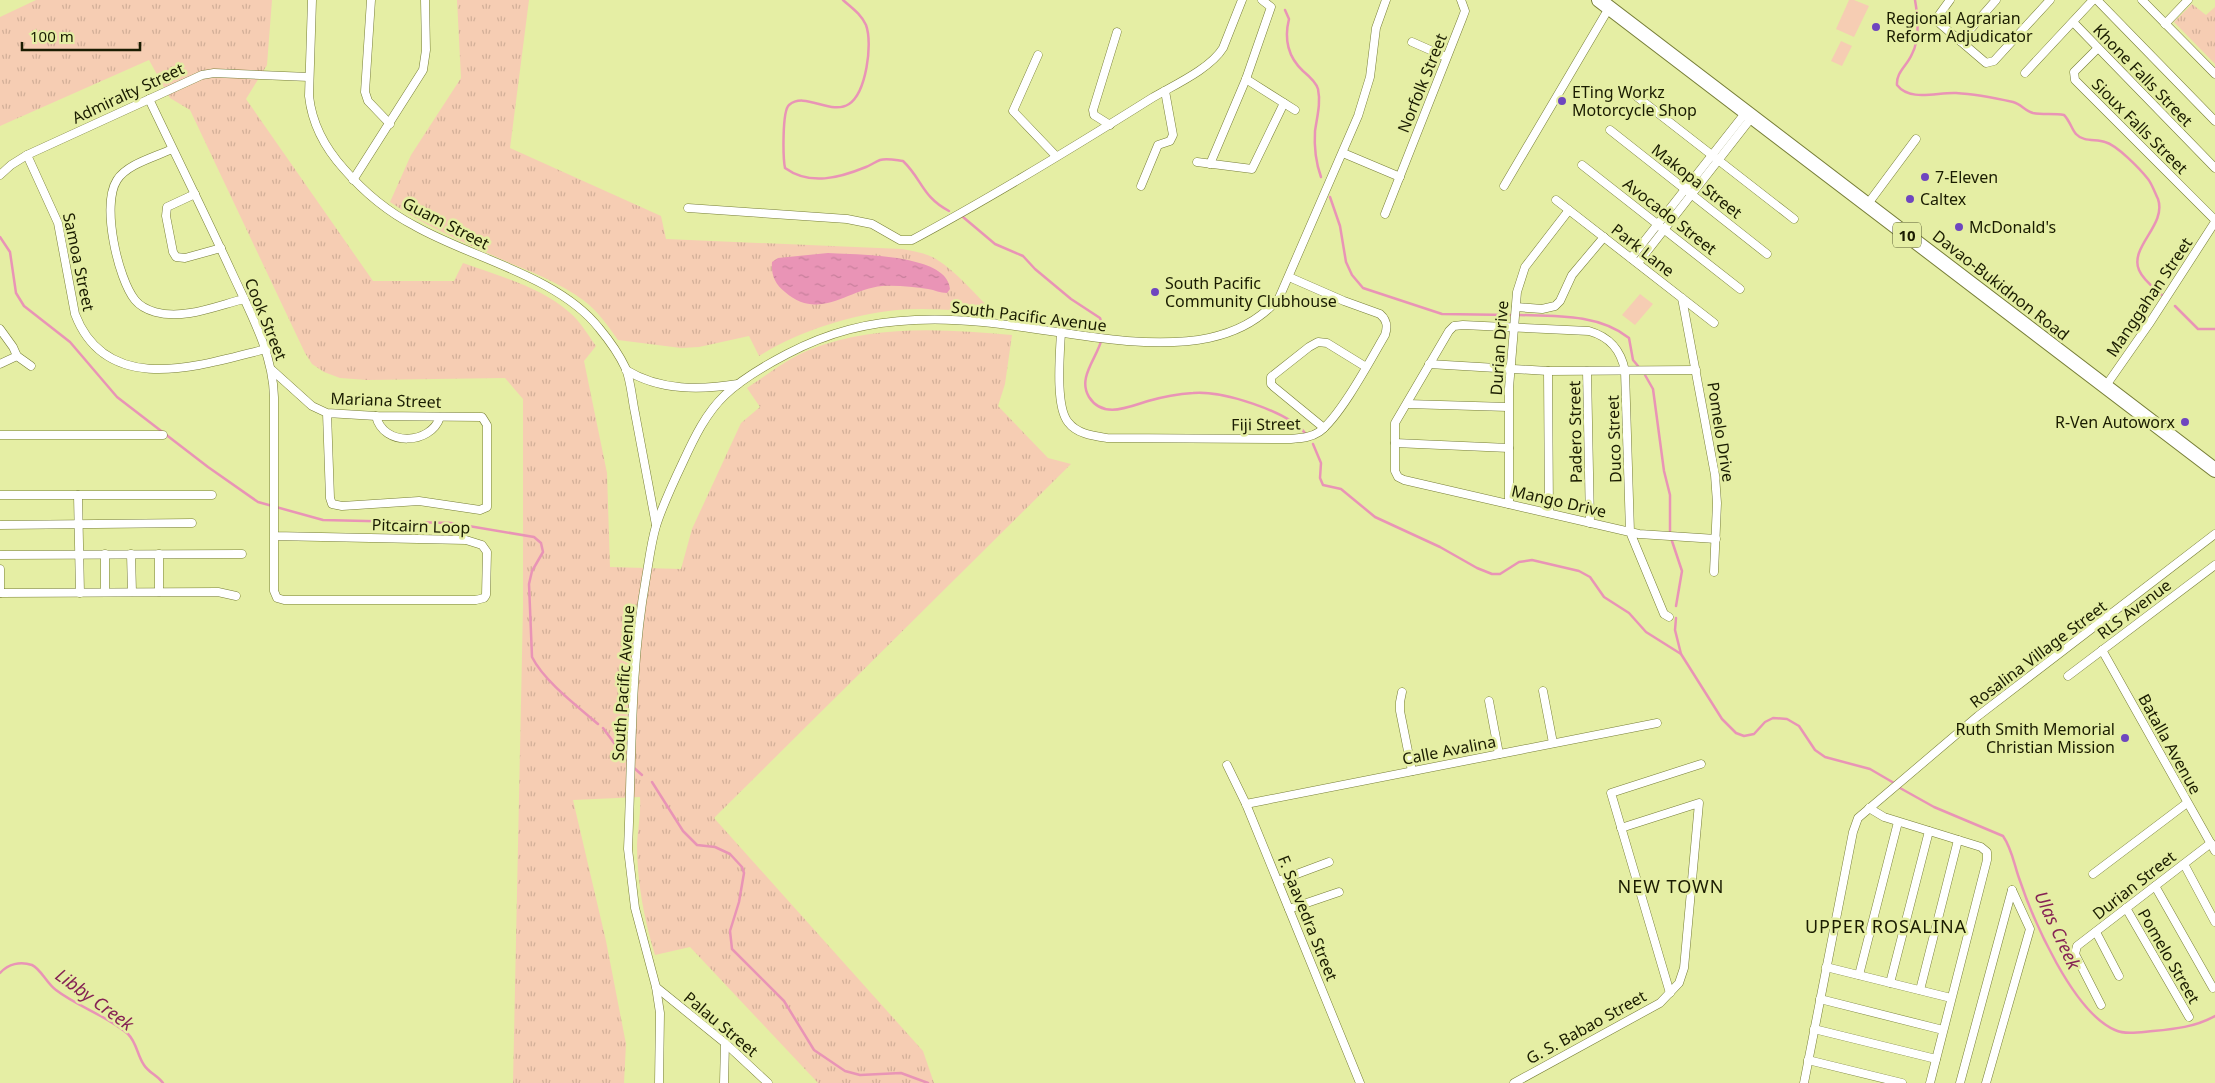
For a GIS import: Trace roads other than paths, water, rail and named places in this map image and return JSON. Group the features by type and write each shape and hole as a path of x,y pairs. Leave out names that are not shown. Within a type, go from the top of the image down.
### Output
{"highway":[{"name":"Davao-Bukidnon Road","path":"1604,4 2215,470"}],"street":[{"name":"Guam Street","path":"312,0 309,96 314,122 334,158 353,180 394,213 415,227 539,283 570,301 591,318 626,370 656,526"},
{"path":"371,0 365,92 368,101 390,124"},
{"path":"353,180 423,70 426,50 425,0"},
{"path":"688,208 846,218 872,224 900,240 912,240 1110,125 1202,67 1219,54 1242,0"},
{"path":"1210,164 1246,79 1271,7 1262,0"},
{"name":"South Pacific Avenue","path":"659,1083 660,1013 656,987 635,908 628,849 637,632 656,526 673,484 702,424 724,396 738,384 776,360 813,341 842,330 871,324 917,320 967,320 1095,338 1173,342 1195,341 1215,337 1242,328 1269,310 1279,298 1290,277 1292,265 1343,153 1367,88 1374,40 1386,0"},
{"name":"Norfolk Street","path":"1385,214 1464,11 1461,0"},
{"path":"1950,0 1939,15 1938,20 1941,25 1984,62 1989,63 1994,61 2050,0"},
{"path":"1960,41 1996,0"},
{"path":"2025,73 2095,0 2215,121"},
{"path":"2142,0 2215,74"},
{"path":"2165,24 2188,0"},
{"path":"1504,186 1604,4"},
{"name":"Khone Falls Street","path":"2073,22 2215,168"},
{"path":"1110,125 1094,115 1093,110 1117,32"},
{"path":"1412,42 1446,57"},
{"name":"Sioux Falls Street","path":"2098,48 2074,72 2074,78 2215,221"},
{"path":"1038,55 1013,111 1056,156"},
{"name":"Admiralty Street","path":"0,175 27,155 190,79 214,73 309,76"},
{"path":"1246,79 1295,110"},
{"path":"1141,186 1158,144 1170,141 1173,135 1165,91"},
{"path":"1636,96 1794,219"},
{"name":"Cook Street","path":"149,99 221,248 266,349 272,370 274,591 277,598"},
{"path":"1197,162 1246,170 1254,167 1284,103"},
{"path":"1634,261 1749,115"},
{"name":"Makopa Street","path":"1610,130 1767,254"},
{"path":"1867,205 1916,140"},
{"path":"172,149 122,173 112,189 110,201 112,228 124,280 136,302 154,312 168,314 200,311 244,299"},
{"path":"1343,153 1400,176"},
{"name":"Samoa Street","path":"27,155 58,223 75,314 79,326 94,347 118,363 161,370 193,367 266,349"},
{"name":"Avocado Street","path":"1582,166 1740,289"},
{"path":"195,194 167,207 166,216 173,252 176,257 185,258 221,248"},
{"name":"Park Lane","path":"1556,200 1714,323"},
{"name":"Durian Drive","path":"1509,504 1508,407 1517,292 1525,267 1568,210"},
{"name":"Manggahan Street","path":"2105,387 2149,324 2215,221"},
{"path":"1516,307 1542,309 1555,306 1560,301 1572,276 1604,237"},
{"name":"Fiji Street","path":"1061,332 1060,379 1064,412 1067,422 1089,435 1107,438 1290,439 1308,437 1324,428 1334,416 1385,335 1387,325 1384,317 1290,277"},
{"name":"Pomelo Drive","path":"1682,298 1715,475 1716,539 1714,572"},
{"path":"1508,448 1395,443 1395,423 1429,364 1454,326 1515,327 1598,333 1615,347 1622,359 1625,371"},
{"path":"0,329 17,356 31,366"},
{"path":"1322,333 1323,342"},
{"path":"1270,380 1273,373 1309,346 1323,342 1366,367"},
{"path":"0,364 17,356"},
{"path":"1429,364 1548,371 1696,370"},
{"name":"Mariana Street","path":"272,370 312,406 327,413 376,416 477,416 484,419 487,425 488,504 485,509 419,501 337,506 332,504 330,498 327,413"},
{"path":"626,370 646,380 673,387 719,387 738,384"},
{"path":"1548,371 1549,513"},
{"name":"Padero Street","path":"1587,371 1590,523"},
{"name":"Duco Street","path":"1625,371 1630,532 1664,614 1669,617"},
{"path":"1270,380 1274,387 1324,428"},
{"path":"1260,381 1270,380"},
{"path":"1407,404 1508,407"},
{"path":"376,416 379,427 384,432 397,438 416,438 431,432 440,417"},
{"path":"0,435 163,436"},
{"name":"Mango Drive","path":"1395,443 1395,471 1398,477 1630,532 1716,539"},
{"path":"0,495 212,495"},
{"path":"78,495 80,592"},
{"path":"0,525 192,523"},
{"name":"Rosalina Village Street","path":"1804,1083 1853,832 1858,818 1978,716 2215,534"},
{"name":"Pitcairn Loop","path":"274,536 466,540 482,545 487,555 486,591 484,598 480,599 284,600 277,598"},
{"path":"105,554 105,592"},
{"path":"131,554 132,592"},
{"path":"159,554 159,592"},
{"path":"0,555 242,554"},
{"name":"RLS Avenue","path":"2068,676 2215,565"},
{"path":"0,569 0,593 226,592 236,596"},
{"name":"Batalla Avenue","path":"2102,650 2215,851"},
{"path":"1543,691 1553,743"},
{"path":"1402,692 1400,711 1412,771"},
{"path":"1489,701 1500,754"},
{"name":"Calle Avalina","path":"1246,804 1658,723"},
{"path":"1670,993 1611,793 1701,764"},
{"name":"F. Saavedra Street","path":"1227,765 1246,804 1360,1083"},
{"name":"G. S. Babao Street","path":"1514,1083 1655,1006 1679,983 1684,973 1699,803 1621,828"},
{"path":"2093,874 2187,803"},
{"path":"1869,808 1879,815 1898,822 1981,846 1987,856 1930,1083"},
{"path":"1859,975 1898,822"},
{"path":"1890,983 1929,831"},
{"path":"1920,990 1958,840"},
{"name":"Durian Street","path":"2101,1006 2074,950 2210,843"},
{"path":"1278,881 1329,862"},
{"path":"2184,864 2215,922"},
{"path":"2155,886 2213,988"},
{"path":"1960,1083 2012,890 2030,929 1986,1083"},
{"path":"1289,909 1339,892"},
{"name":"Pomelo Street","path":"2126,908 2189,1017"},
{"path":"2096,932 2119,976"},
{"path":"1826,967 1952,998"},
{"name":"Palau Street","path":"656,987 725,1043 768,1083"},
{"path":"1820,999 1943,1030"},
{"path":"1814,1029 1936,1059"},
{"path":"724,1083 725,1043"},
{"path":"1808,1060 1902,1083"}],"water":[{"path":"828,253 898,258 917,262 934,268 945,277 950,289 947,293 942,293 911,287 882,286 869,288 822,304 810,304 798,300 785,292 776,282 772,271 772,262 778,258"}],"waterway":[{"path":"843,0 859,14 866,25 869,44 864,79 855,98 849,104 842,107 803,101 795,101 789,105 784,125 785,168 804,177 825,178 856,171 880,160 903,161 933,200 949,211"},
{"path":"1915,0 1917,21 1915,48 1898,76 1897,85 1902,90 1916,95 1949,93 1978,95 2013,102 2033,113 2064,115 2079,137 2105,142 2122,152 2148,179 2158,199 2159,209 2157,218 2143,244 2137,261 2143,277 2162,295"},
{"path":"1285,10 1289,19 1287,40 1290,53 1318,89 1319,105 1315,143 1321,177"},
{"path":"1330,197 1340,226 1346,262 1352,275 1363,288 1442,314 1510,315"},
{"path":"963,217 995,244 1023,256 1035,269 1071,299 1100,318 1103,328 1102,338 1089,368 1085,387 1089,397 1101,408 1116,410 1159,398 1205,393 1236,399 1269,410 1284,417 1305,433"},
{"path":"0,237 10,252 16,293 24,306 70,342 117,397 208,467 258,502 323,520 451,523 534,537 541,543 543,552 532,571 529,584 532,657 544,675 598,724"},
{"path":"2175,306 2198,329 2215,329"},
{"path":"1519,315 1577,318 1604,324 1629,338 1633,360 1638,366"},
{"path":"1645,375 1653,389 1664,471 1670,495 1670,531"},
{"path":"1313,444 1321,463 1320,478 1323,485 1341,489 1375,517 1492,574 1500,574 1519,562 1532,560 1579,571 1590,577 1604,597 1629,613 1646,632 1681,654"},
{"path":"1672,541 1682,571 1676,606"},
{"name":"Ulas Creek","path":"1676,618 1675,630 1681,654 1722,719 1736,733 1744,736 1754,734 1765,722 1773,718 1787,719 1799,726 1815,750 1825,757 1870,769 1894,783"},
{"path":"603,728 629,763"},
{"path":"633,767 642,775"},
{"path":"652,782 683,831 697,845 715,847 730,854 742,867 744,873 739,902 730,931 732,949 784,1001 814,1050 845,1071 860,1075 901,1073 928,1083"},
{"name":"Ulas Creek","path":"1900,788 1934,807 2003,836 2011,851 2025,896 2044,940 2070,985 2084,1005 2099,1020 2115,1030 2134,1033 2185,1027 2215,1016"},
{"name":"Libby Creek","path":"0,973 10,965 19,963 35,967 56,990 128,1034 144,1065 163,1083"}],"place":[{"name":"Regional Agrarian Reform Adjudicator","path":"1876,27"},
{"name":"ETing Workz Motorcycle Shop","path":"1562,101"},
{"name":"7-Eleven","path":"1925,177"},
{"name":"Caltex","path":"1910,199"},
{"name":"McDonald's","path":"1959,227"},
{"name":"South Pacific Community Clubhouse","path":"1155,292"},
{"name":"R-Ven Autoworx","path":"2185,422"},
{"name":"Ruth Smith Memorial Christian Mission","path":"2125,738"}],"district":[{"name":"NEW TOWN","path":"1671,886"},
{"name":"UPPER ROSALINA","path":"1886,926"}]}
